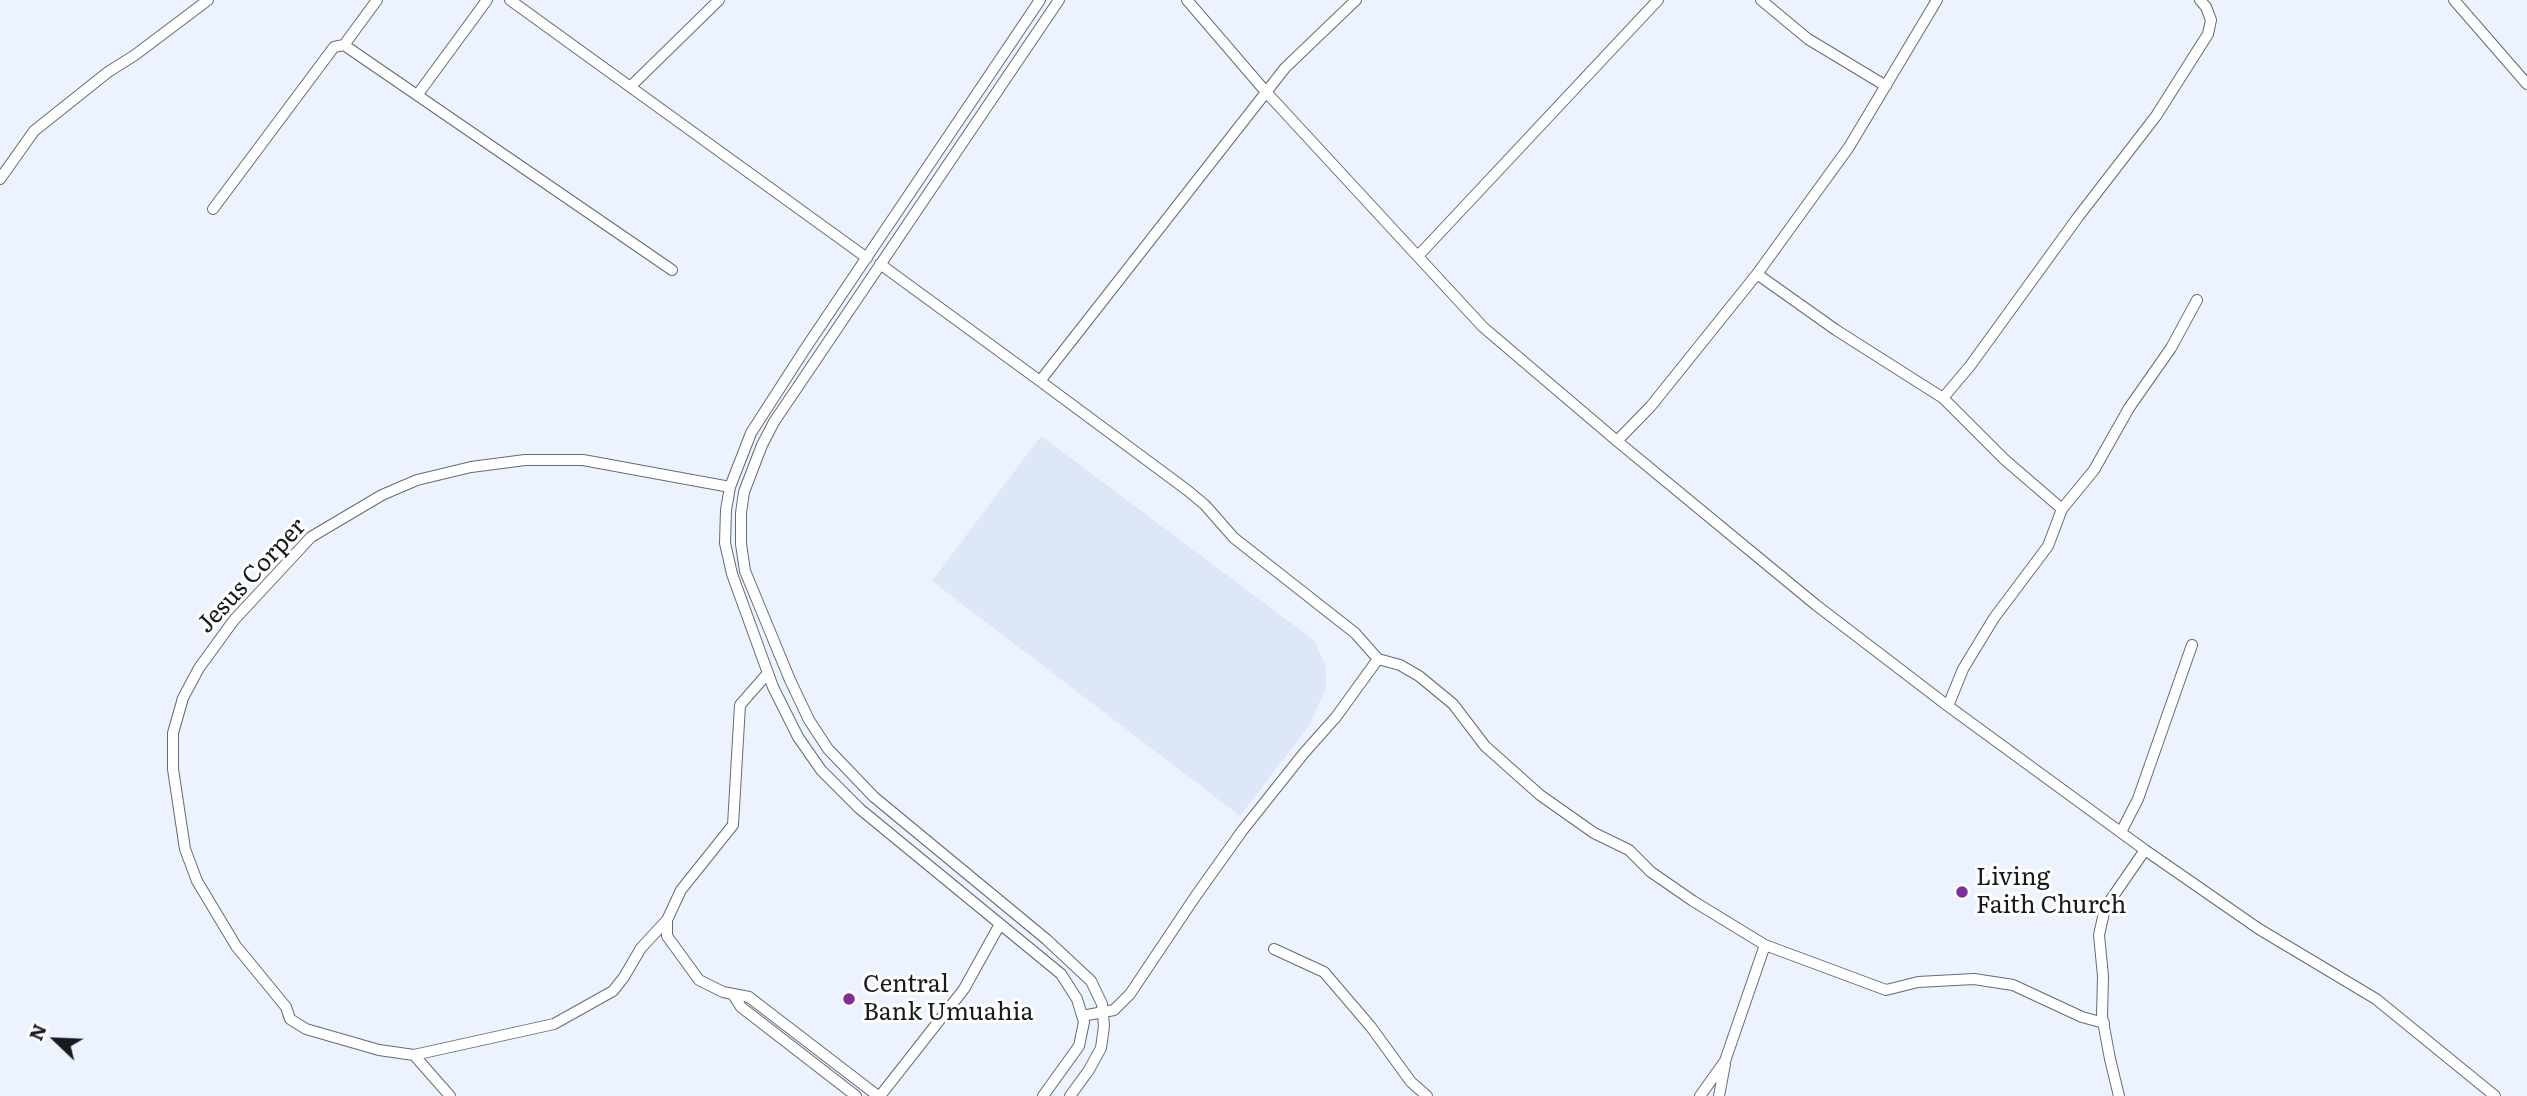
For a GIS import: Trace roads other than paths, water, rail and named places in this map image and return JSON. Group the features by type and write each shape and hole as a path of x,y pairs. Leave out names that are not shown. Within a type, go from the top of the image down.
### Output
{"street":[{"path":"0,179 34,131 108,72 208,0"},
{"path":"213,209 334,47 344,45 377,0"},
{"path":"418,94 486,0"},
{"path":"510,0 867,258"},
{"path":"630,87 719,0"},
{"path":"1040,0 751,433 730,487 725,543 732,574 768,673 798,737 821,770 860,809 1061,974 1077,999 1084,1022 1079,1046 1043,1096"},
{"path":"1059,0 774,422 744,492 741,544 746,571 790,680 809,720 828,749 853,778 1076,964 1091,981 1102,1012 1101,1048 1090,1070 1070,1096"},
{"path":"1187,0 1266,92 1483,327 1617,441 1816,605 1948,706 2145,850 2259,929 2376,999 2495,1096"},
{"path":"1040,381 1285,68 1356,0"},
{"path":"1418,256 1658,0"},
{"path":"1761,0 1808,38 1886,86"},
{"path":"1617,441 1651,406 1757,274 1849,147 1937,0"},
{"path":"1943,398 1970,366 2078,217 2156,116 2207,34 2211,20 2200,0"},
{"path":"2454,0 2527,84"},
{"path":"344,45 672,270"},
{"path":"984,84 996,93"},
{"path":"880,264 1187,490 1205,505 1234,538 1355,633 1378,659 1400,665 1419,676 1453,704 1485,746 1541,795 1594,832 1629,850 1651,872 1693,901 1765,945 1886,990 1918,982 1974,979 2013,985 2082,1017 2104,1023"},
{"path":"1757,274 1847,337 1943,398 2004,459 2062,509"},
{"path":"1948,706 1963,669 1994,618 2048,546 2062,509 2094,470 2129,408 2171,348 2197,300"},
{"path":"800,356 813,364"},
{"name":"Jesus Corper","path":"414,1055 379,1050 327,1037 290,1019 286,1007 236,946 197,881 184,849 173,769 173,733 183,698 199,668 234,620 311,537 382,495 417,480 471,467 525,460 583,460 730,487"},
{"path":"2121,832 2138,799 2192,645"},
{"path":"1082,1016 1114,1010 1130,994 1234,842 1336,717 1378,659"},
{"path":"450,1096 414,1055 554,1024 613,991 641,948 667,920 681,890 733,825 740,705 768,673"},
{"path":"2119,1096 2104,1023 2099,935 2105,908 2145,850"},
{"path":"667,920 667,936 699,980 734,996 749,997 879,1096 964,989 1000,924"},
{"path":"1719,1096 1726,1061 1765,945"},
{"path":"1274,949 1324,972 1371,1027 1411,1082 1427,1096"},
{"path":"734,996 741,1007 856,1096"},
{"path":"1700,1096 1726,1061"}],"place":[{"name":"Living Faith Church","path":"1962,892"},
{"name":"Central Bank Umuahia","path":"849,999"}]}
